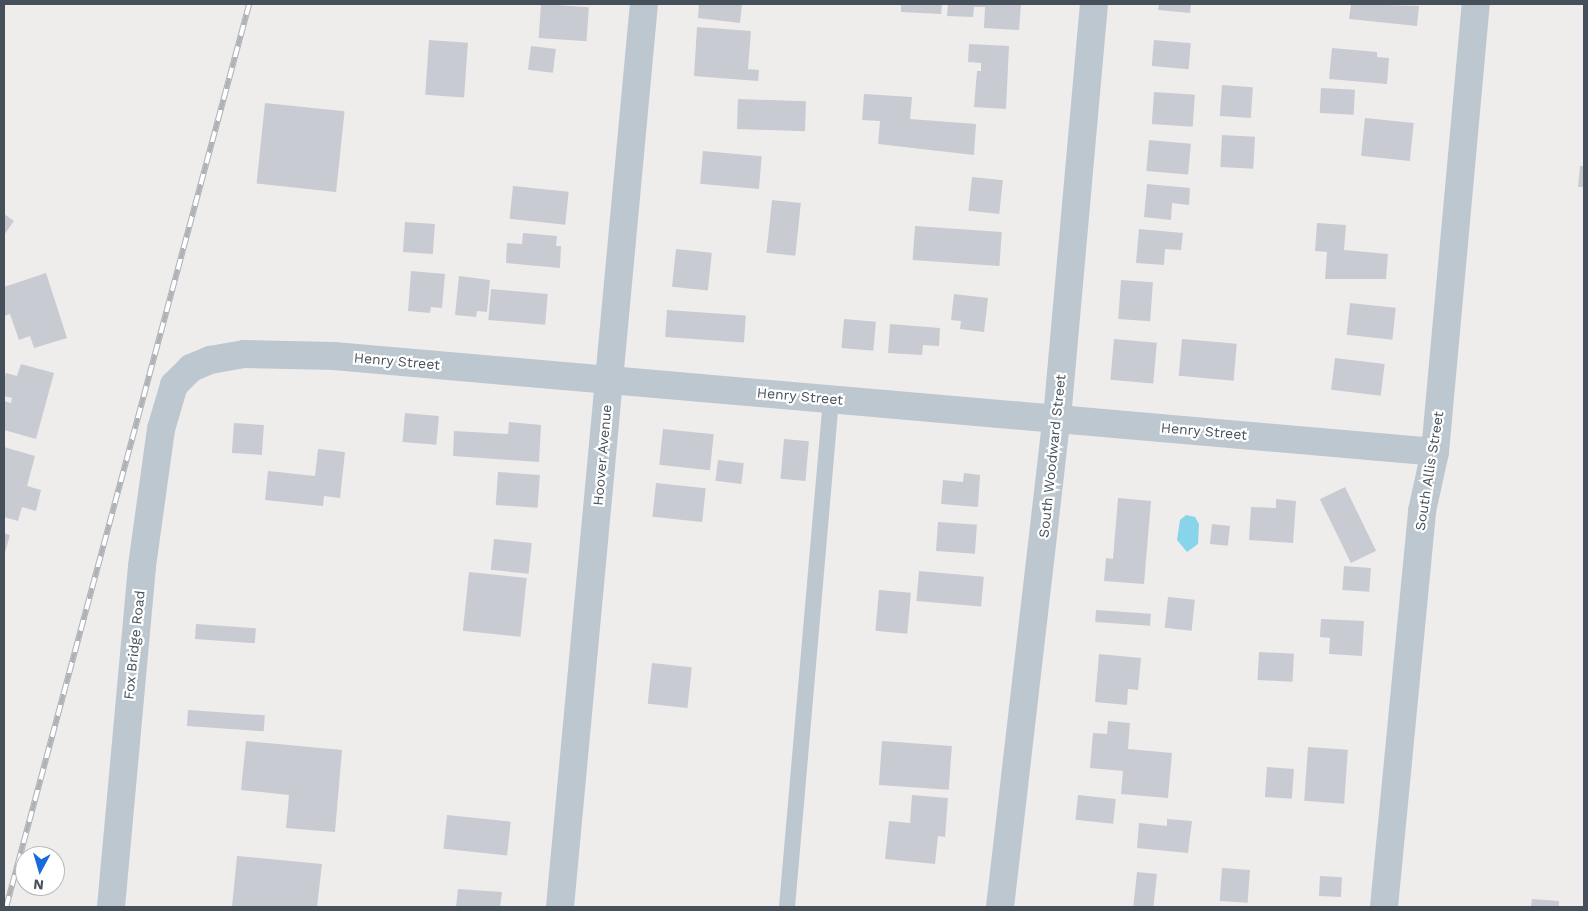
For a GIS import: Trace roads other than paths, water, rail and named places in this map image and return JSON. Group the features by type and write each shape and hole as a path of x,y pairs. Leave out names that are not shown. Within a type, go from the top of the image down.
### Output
{"street":[{"name":"Hoover Avenue","path":"560,907 644,4"},
{"name":"South Woodward Street","path":"1000,907 1057,418 1094,4"},
{"name":"South Allis Street","path":"1384,907 1422,511 1435,452 1476,4"},
{"name":"Henry Street","path":"174,385 191,368 210,360 244,354 334,356 1435,452"},
{"name":"Fox Bridge Road","path":"110,907 142,566 161,429 174,385"}],"lane":[{"path":"787,907 831,399"}],"water":[{"path":"1186,515 1195,517 1199,524 1198,544 1187,552 1177,540 1180,520"}],"railway":[{"path":"6,907 249,4"}]}
